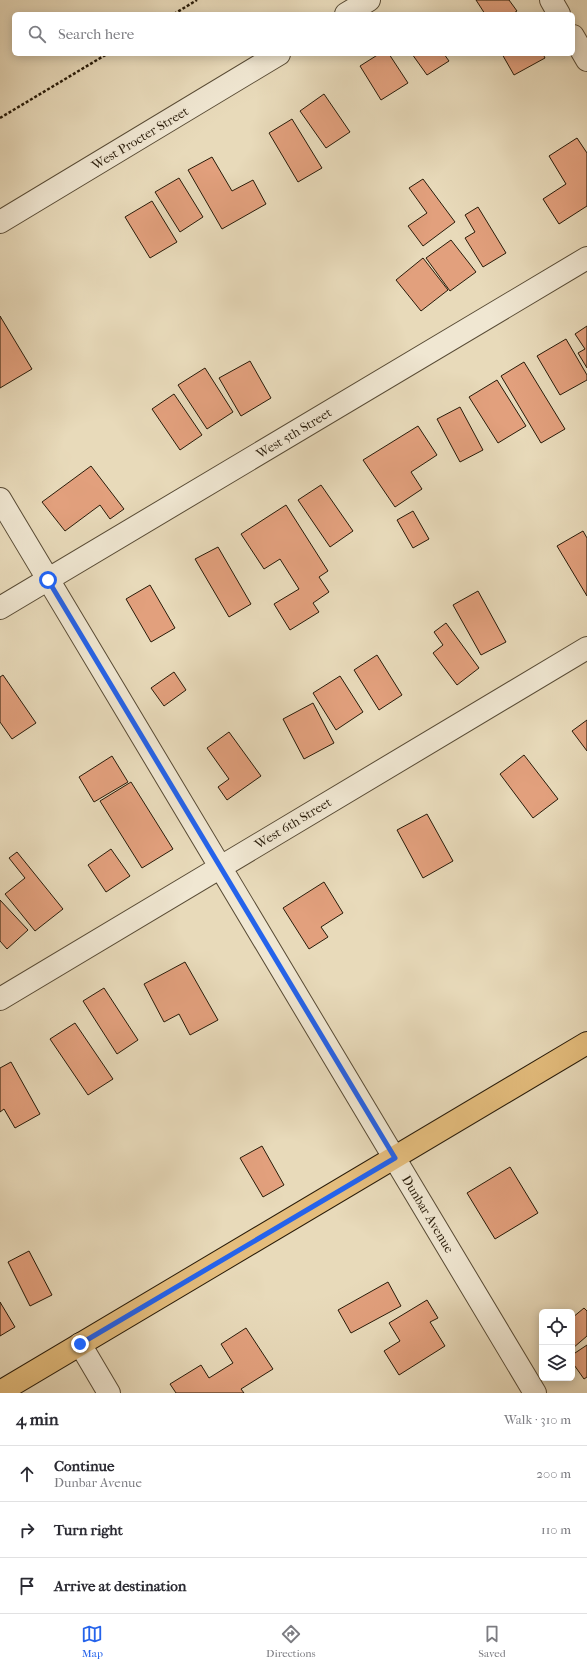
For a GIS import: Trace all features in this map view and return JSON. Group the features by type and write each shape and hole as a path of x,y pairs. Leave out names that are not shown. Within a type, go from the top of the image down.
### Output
{"main road":[{"path":"0,1392 587,1043"}],"street":[{"path":"349,12 369,0"},
{"path":"551,0 558,12"},
{"path":"575,39 587,60"},
{"name":"West Procter Street","path":"0,222 276,56"},
{"name":"West 5th Street","path":"0,608 587,258"},
{"name":"Dunbar Avenue","path":"0,499 535,1393"},
{"name":"West 6th Street","path":"0,999 587,648"},
{"path":"80,1344 109,1393"}],"path":[{"path":"177,12 197,0"},
{"path":"0,118 104,56"}],"building":[{"path":"476,0 509,0 517,11 515,12 484,12"},
{"path":"376,56 390,56 408,83 381,100 360,66"},
{"path":"413,56 445,56 449,61 427,75"},
{"path":"503,56 544,56 545,58 514,75"},
{"path":"324,94 350,132 326,148 300,111"},
{"path":"292,119 322,168 298,182 269,133"},
{"path":"577,138 587,153 587,206 559,224 543,199 566,184 549,156"},
{"path":"212,157 232,191 253,180 266,204 222,229 188,170"},
{"path":"179,178 203,217 180,232 155,192"},
{"path":"423,179 455,222 423,246 408,226 427,213 409,188"},
{"path":"152,201 177,242 150,258 125,217"},
{"path":"478,207 506,253 483,267 465,238 475,232 465,215"},
{"path":"451,240 476,272 450,291 426,258"},
{"path":"423,258 448,290 421,311 396,280"},
{"path":"0,316 32,369 0,388"},
{"path":"587,326 587,368 578,353 585,349 575,334"},
{"path":"566,339 587,375 587,380 560,395 537,356"},
{"path":"250,361 271,398 241,416 219,378"},
{"path":"524,362 565,429 541,443 501,376"},
{"path":"205,368 233,412 207,429 178,385"},
{"path":"497,380 526,426 498,443 469,397"},
{"path":"174,394 202,435 180,450 152,409"},
{"path":"460,407 483,450 460,462 437,419"},
{"path":"418,426 437,455 411,472 422,489 395,507 363,460"},
{"path":"91,466 124,509 110,519 100,505 65,531 42,502"},
{"path":"321,485 353,531 330,547 298,500"},
{"path":"286,505 328,571 319,577 329,592 313,603 319,612 290,630 274,604 299,589 280,559 264,569 241,534"},
{"path":"413,511 429,539 413,548 397,520"},
{"path":"583,531 587,538 587,596 557,546"},
{"path":"218,547 251,604 229,617 195,559"},
{"path":"150,585 175,628 151,642 126,599"},
{"path":"478,591 506,642 481,655 453,605"},
{"path":"446,623 479,668 457,685 433,653 443,645 434,632"},
{"path":"377,655 402,695 379,710 354,670"},
{"path":"174,672 186,690 164,706 151,688"},
{"path":"3,675 36,723 12,739 0,722 0,677"},
{"path":"340,676 363,712 336,730 313,693"},
{"path":"313,703 334,743 304,759 283,719"},
{"path":"587,720 587,751 572,731"},
{"path":"229,732 261,776 227,800 218,787 229,779 207,748"},
{"path":"524,755 558,799 533,818 500,774"},
{"path":"112,756 128,782 94,802 79,777"},
{"path":"131,782 173,849 142,868 100,801"},
{"path":"427,814 453,861 423,878 397,830"},
{"path":"111,849 130,876 106,892 88,865"},
{"path":"17,852 63,909 35,931 5,894 25,878 9,858"},
{"path":"324,882 343,913 321,927 328,937 309,949 283,908"},
{"path":"0,900 28,930 7,949 0,941"},
{"path":"185,962 218,1020 190,1035 179,1014 164,1022 144,984"},
{"path":"104,988 138,1040 117,1054 83,1001"},
{"path":"75,1023 113,1079 88,1095 50,1039"},
{"path":"11,1062 40,1114 15,1128 4,1109 0,1112 0,1068"},
{"path":"262,1146 284,1185 263,1197 240,1158"},
{"path":"510,1167 538,1213 495,1239 467,1193"},
{"path":"29,1251 52,1295 30,1306 8,1262"},
{"path":"388,1282 401,1306 351,1333 338,1310"},
{"path":"427,1300 438,1318 430,1322 445,1346 399,1375 384,1351 400,1341 389,1323"},
{"path":"0,1302 15,1327 0,1336"},
{"path":"584,1308 587,1311 587,1336 575,1346 575,1345 575,1316"},
{"path":"246,1328 273,1369 241,1389 244,1393 176,1393 170,1384 201,1365 209,1378 233,1363 221,1344"},
{"path":"587,1345 587,1377 584,1379 575,1366 575,1353"}],"route":[{"path":"48,580 395,1158 80,1344"}]}
